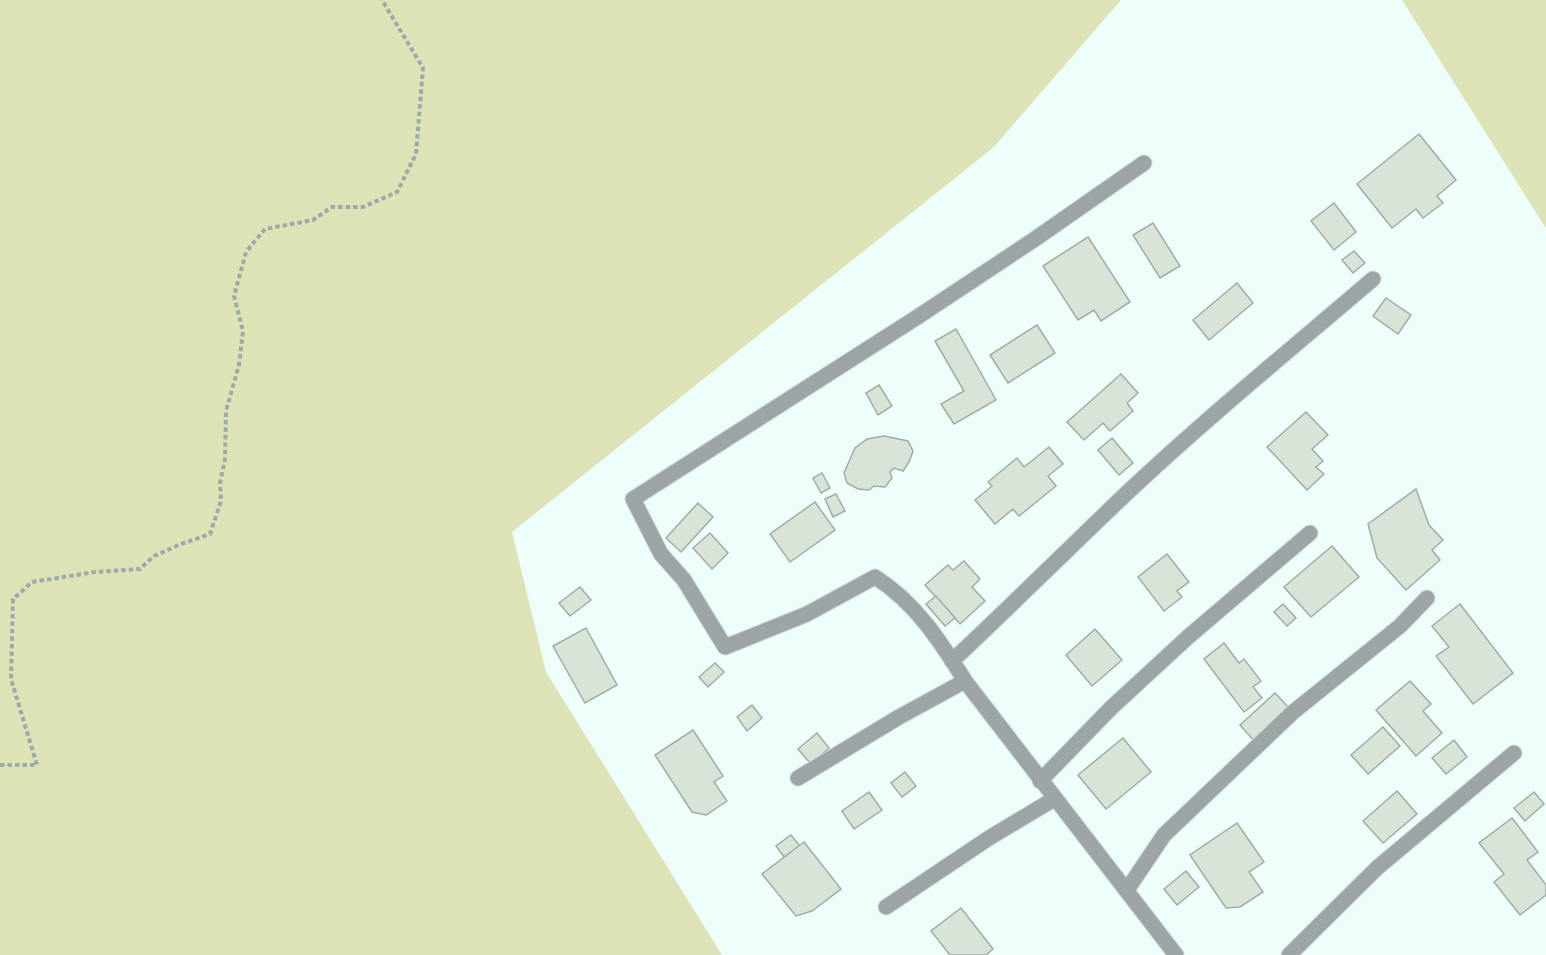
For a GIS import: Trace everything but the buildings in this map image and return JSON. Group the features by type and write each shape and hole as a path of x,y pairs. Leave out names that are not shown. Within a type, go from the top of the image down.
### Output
{"street":[{"path":"1144,163 919,316 633,499 661,554 684,580 725,647 807,614 875,577 895,589 941,642 965,681 1054,800 1176,955"},
{"path":"952,661 1031,588 1129,491 1373,279"},
{"path":"1040,781 1111,708 1179,645 1310,533"},
{"path":"1127,890 1164,835 1292,713 1400,626 1427,598"},
{"path":"798,778 965,681"},
{"path":"1289,955 1377,868 1514,753"},
{"path":"886,907 989,838 1054,800"}],"path":[{"path":"0,765 37,765 11,679 13,599 32,582 95,572 140,569 154,556 210,534 221,501 220,483 225,459 226,411 239,365 242,342 243,330 234,296 246,252 265,230 313,220 332,207 363,207 397,192 416,154 423,68 382,0"}],"green space":[{"path":"0,0 1121,0 994,147 512,532 546,672 722,955 0,955"},
{"path":"1402,0 1546,0 1546,228 1540,219"}]}
